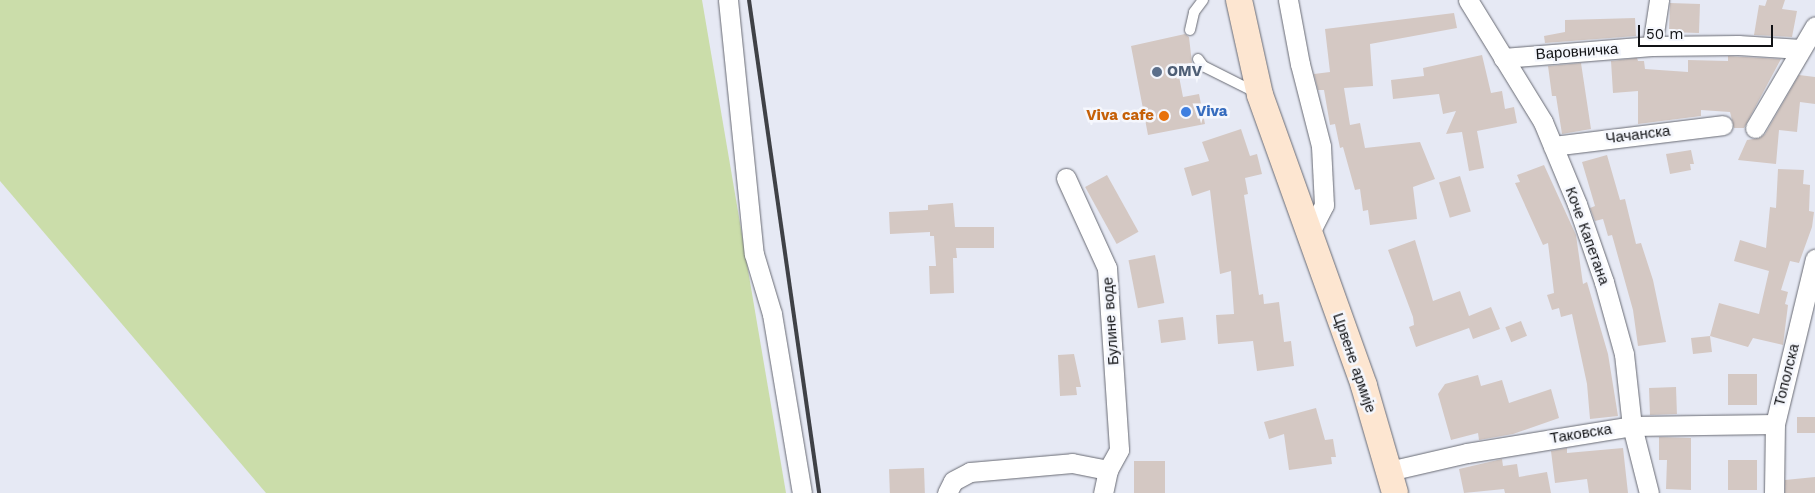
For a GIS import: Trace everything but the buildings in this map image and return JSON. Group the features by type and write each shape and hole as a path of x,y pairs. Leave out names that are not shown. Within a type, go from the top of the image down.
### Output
{"main road":[{"name":"Црвене армије","path":"1239,0 1260,95 1364,386 1392,482"}],"street":[{"path":"728,0 754,254 772,314 802,493"},
{"path":"1288,0 1322,154 1324,205 1309,235"},
{"name":"Коче Капетана","path":"1468,0 1543,122 1604,282 1624,354 1632,426 1649,493"},
{"path":"1652,46 1659,0"},
{"path":"1755,128 1815,26"},
{"name":"Варовничка","path":"1503,58 1652,46 1738,45 1800,49"},
{"name":"Чачанска","path":"1553,146 1723,125"},
{"name":"Булине воде","path":"1066,178 1107,268 1119,450 1108,470 1103,493"},
{"name":"Тополска","path":"1774,493 1775,424 1815,259"},
{"name":"Таковска","path":"1392,482 1467,453 1632,426 1775,424"},
{"path":"948,493 953,481 970,472 1072,463 1108,470"}],"lane":[{"path":"1190,30 1194,12 1203,0"},
{"path":"1198,59 1203,66 1260,95"}],"green space":[{"path":"0,0 702,0 786,493 266,493 0,181"}],"railway":[{"path":"749,0 819,493"}],"place":[{"name":"OMV","path":"1157,72"},
{"name":"Viva","path":"1186,112"},
{"name":"Viva cafe","path":"1164,116"}]}
